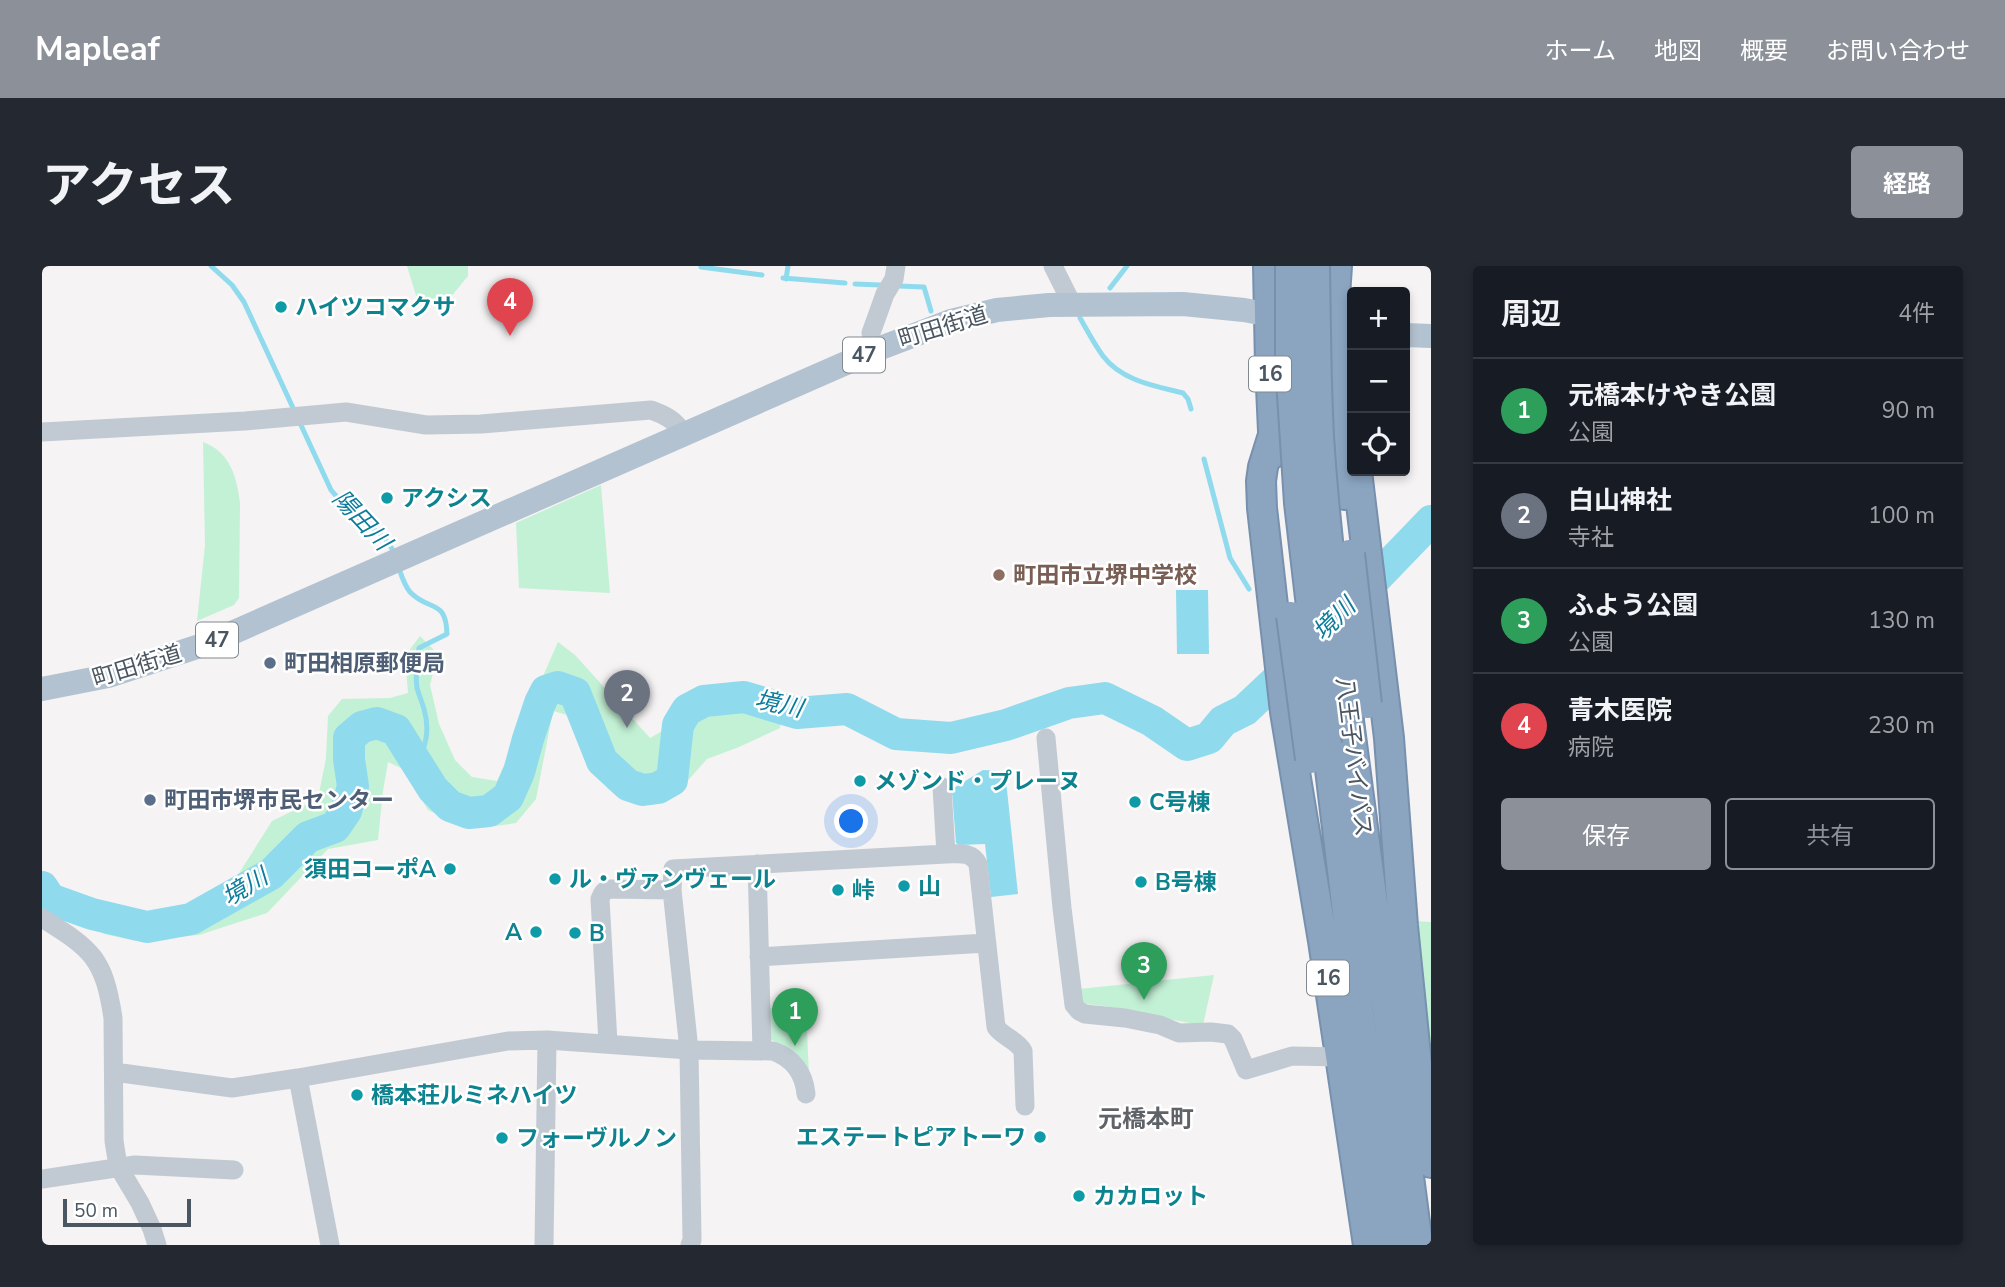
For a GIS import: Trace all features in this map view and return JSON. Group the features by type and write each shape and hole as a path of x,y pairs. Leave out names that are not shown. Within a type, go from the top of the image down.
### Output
{"highway":[{"name":"16","path":"1268,266 1273,435 1279,508 1291,616 1318,752"},
{"name":"八王子バイパス","path":"1290,266 1290,364 1318,752 1359,1013 1389,1245"},
{"name":"八王子バイパス","path":"1315,266 1316,365 1330,554 1358,713"},
{"name":"16","path":"1337,266 1344,329 1336,371 1339,435 1358,551 1377,641 1389,737 1403,926 1421,1105 1431,1163"},
{"name":"16","path":"1336,371 1347,424"},
{"name":"16","path":"1273,435 1261,481 1285,712 1368,1245"},
{"name":"16","path":"1357,476 1358,713 1385,910 1389,1031 1418,1245"}],"main road":[{"name":"町田街道","path":"42,689 108,676 202,646 683,433 940,324 997,310 1035,306 1183,304 1269,314 1344,329"},
{"path":"1410,335 1431,336"}],"street":[{"path":"871,333 885,294 894,279 896,266"},
{"path":"1054,266 1072,304"},
{"path":"42,432 245,421 346,412 426,425 481,424 651,410 676,423 683,433"},
{"path":"1290,741 1360,671 1377,641"},
{"path":"1046,738 1062,908 1074,1005 1079,1011 1160,1025 1179,1034 1228,1034 1233,1039 1246,1070 1292,1056 1340,1057"},
{"path":"942,787 946,854"},
{"path":"690,1245 689,1050 672,890 673,869 946,854 966,854 975,860 978,864 996,1027 1023,1051 1025,1106"},
{"path":"757,864 762,1050"},
{"path":"608,1043 600,900 602,895 609,890 672,890"},
{"path":"42,918 85,946 99,967 113,1018 114,1141 118,1166 140,1202 157,1245"},
{"path":"759,957 986,943"},
{"path":"544,1245 547,1040"},
{"path":"114,1072 232,1088 508,1041 547,1040 780,1053 793,1063 802,1076 806,1094"},
{"path":"298,1078 330,1245"},
{"path":"42,1179 135,1165 234,1170"}],"green space":[{"path":"407,266 468,266 468,276 445,304 418,302"},
{"path":"203,442 212,446 226,459 237,484 240,503 239,598 234,605 197,621 205,545"},
{"path":"601,485 610,593 519,588 516,523"},
{"path":"420,636 438,654 430,685 439,724 455,760 472,777 497,781 558,642 575,655 650,738 694,713 737,706 782,716 780,728 707,759 683,786 635,798 608,789 571,716 553,711 536,799 516,823 461,826 428,810 403,769 388,762 378,840 328,849 267,913 199,935 136,941 104,934 79,916 205,924 234,907 233,883 272,821 318,799 326,758 328,716 342,699 390,698 408,693 405,656"},
{"path":"1416,921 1431,922 1431,1072"},
{"path":"1214,975 1203,1025 1086,1004 1080,999 1079,989"},
{"path":"768,1008 806,1008 809,1076 795,1053 770,1039"}],"water":[{"path":"1176,590 1208,590 1209,654 1177,654"},
{"path":"983,770 1005,771 1018,894 991,897 985,844 956,843 952,792 954,788"}],"waterway":[{"name":"陽田川","path":"211,266 232,285 244,302 331,490 355,515 384,538 394,554"},
{"path":"786,279 788,266"},
{"path":"1110,288 1127,266"},
{"path":"701,267 762,275"},
{"path":"783,278 845,283"},
{"path":"855,284 880,285"},
{"path":"899,286 924,287 931,311"},
{"path":"1080,318 1111,364 1129,377 1183,393 1191,409"},
{"path":"1204,459 1230,558 1249,589"},
{"name":"境川","path":"1353,602 1431,521"},
{"name":"陽田川","path":"398,566 410,592 440,610 446,623 447,634 419,648 416,683 426,716 427,730 418,763"},
{"name":"境川","path":"42,887 50,899 92,914 147,927 191,919 271,874 308,837 335,827 346,811 353,786 349,738 362,727 377,723 396,730 433,789 450,806 469,813 489,811 508,797 519,772 540,703 546,691 558,687 575,693 602,761 628,785 643,790 658,788 672,780 678,725 687,710 704,701 744,697 797,713 847,709 896,734 951,738 1006,725 1069,703 1105,698 1152,721 1187,745 1209,738 1223,721 1245,710 1298,660"}],"place":[{"name":"ハイツコマクサ","path":"281,307"},
{"name":"青木医院","path":"510,336"},
{"name":"アクシス","path":"387,498"},
{"name":"町田市立堺中学校","path":"999,575"},
{"name":"町田相原郵便局","path":"270,663"},
{"name":"白山神社","path":"627,728"},
{"name":"メゾンド・プレーヌ","path":"860,781"},
{"name":"町田市堺市民センター","path":"150,800"},
{"name":"C号棟","path":"1135,802"},
{"name":"須田コーポA","path":"450,869"},
{"name":"ル・ヴァンヴェール","path":"555,879"},
{"name":"B号棟","path":"1141,882"},
{"name":"山","path":"904,886"},
{"name":"峠","path":"838,890"},
{"name":"A","path":"536,932"},
{"name":"B","path":"575,933"},
{"name":"ふよう公園","path":"1144,1000"},
{"name":"元橋本けやき公園","path":"795,1046"},
{"name":"橋本荘ルミネハイツ","path":"357,1095"},
{"name":"エステートピアトーワ","path":"1040,1137"},
{"name":"フォーヴルノン","path":"502,1138"},
{"name":"カカロット","path":"1079,1196"}],"district":[{"name":"元橋本町","path":"1146,1119"}]}
